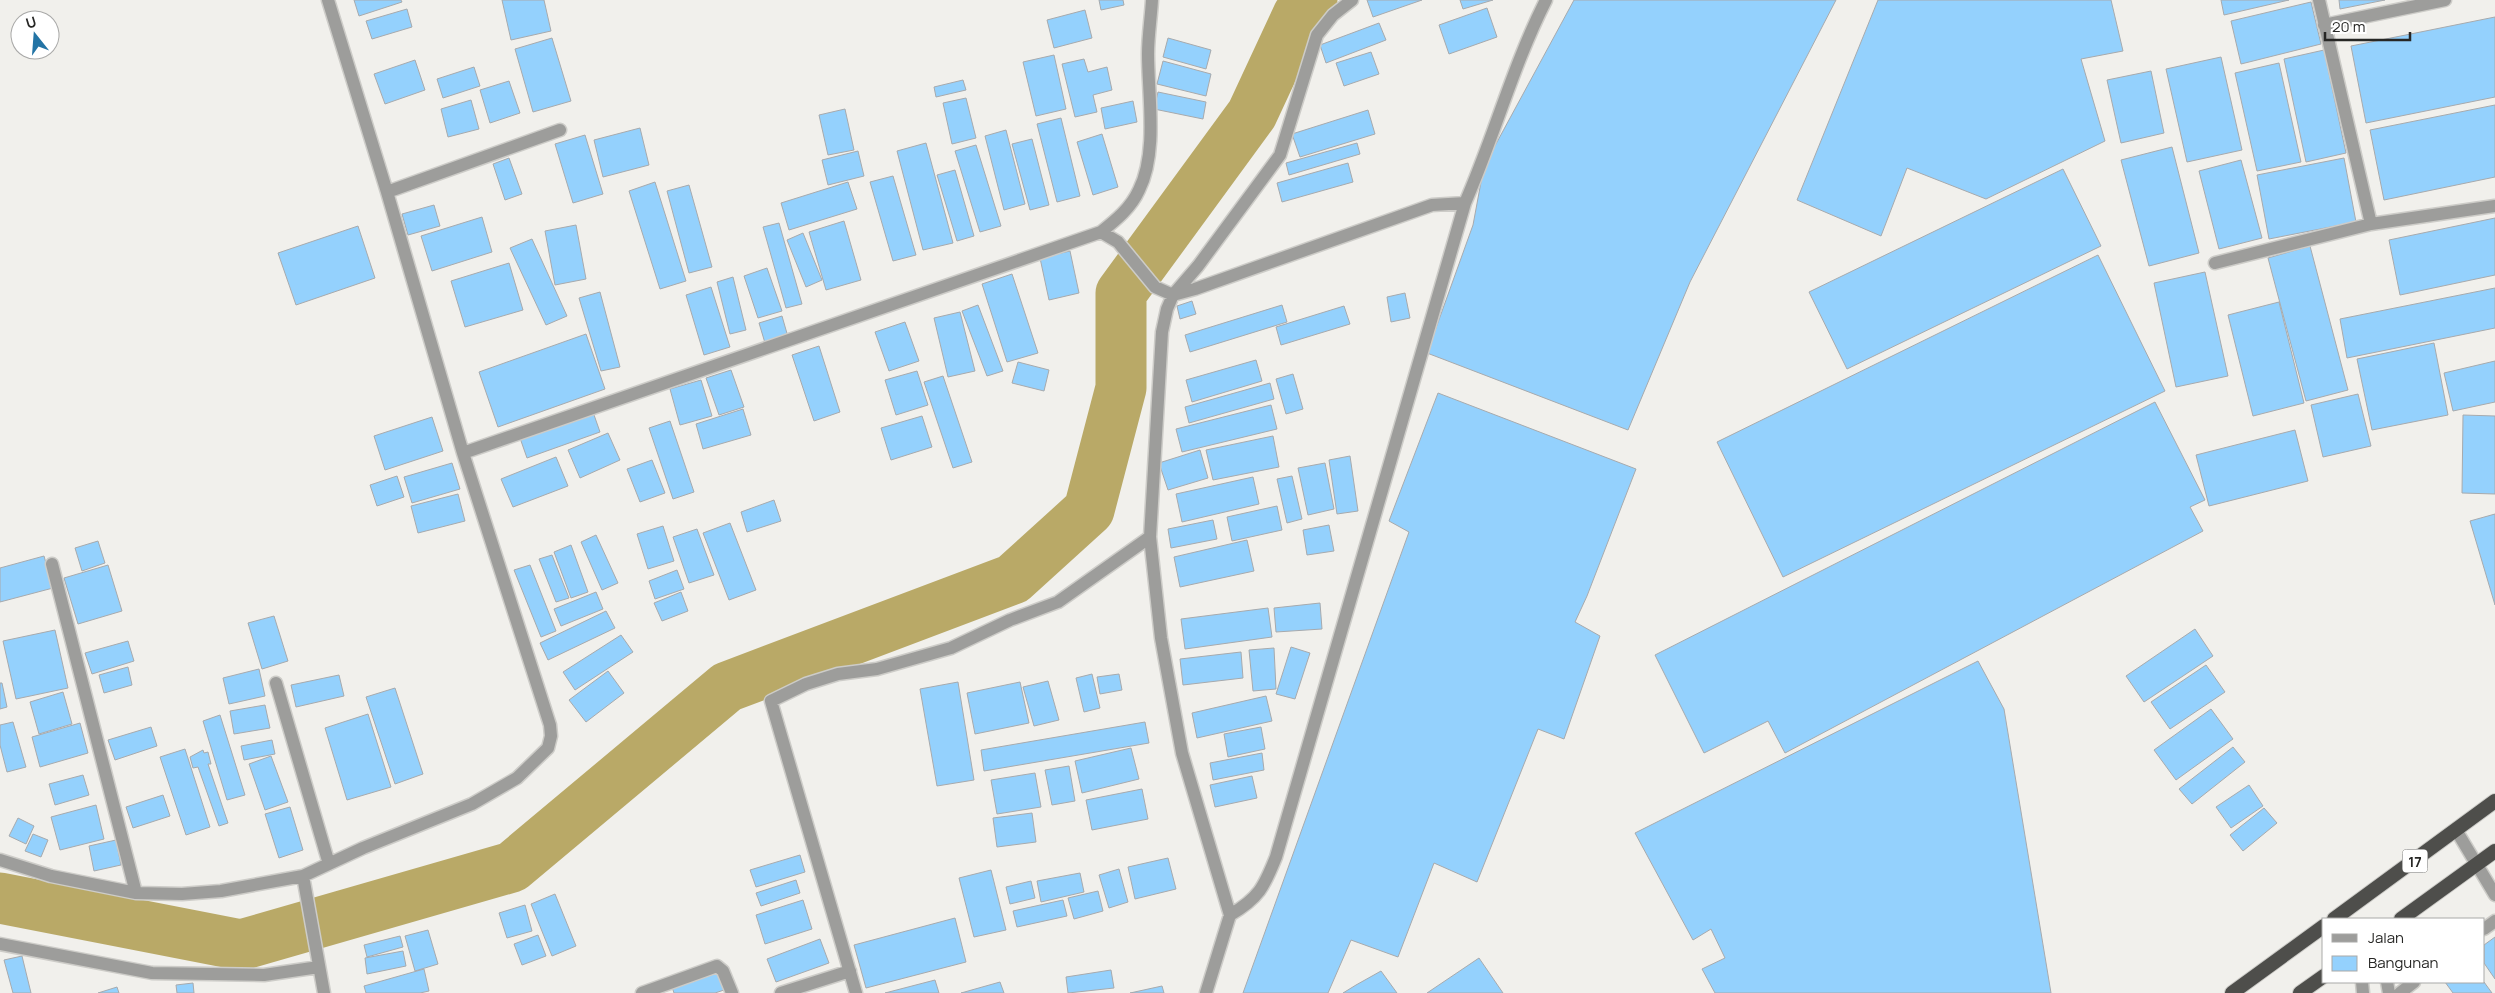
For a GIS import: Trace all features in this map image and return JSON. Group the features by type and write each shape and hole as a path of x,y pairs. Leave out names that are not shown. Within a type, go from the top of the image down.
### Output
{"highway":[{"name":"17","path":"2335,918 2495,801"},
{"name":"17","path":"2402,918 2495,851"},
{"path":"2232,993 2322,927"},
{"path":"2300,993 2322,977"}],"street":[{"path":"0,860 51,876 136,893 182,894 221,891 303,876 472,804 517,778 551,743 550,725 463,453 387,192 328,0"},
{"path":"463,453 1101,232 1122,216 1139,191 1145,177 1150,154 1148,52 1152,0"},
{"path":"1206,993 1230,915 1182,753 1161,638 1150,537 1162,332 1167,309 1173,295 1198,266 1280,155 1317,35 1332,15 1352,0"},
{"path":"1230,915 1242,908 1264,888 1276,857 1465,203 1546,0"},
{"path":"2319,0 2372,224"},
{"path":"2324,25 2445,0"},
{"path":"387,192 560,130"},
{"path":"1101,232 1118,242 1154,287 1173,295 1195,289 1432,205 1465,203"},
{"path":"2214,263 2372,224 2495,206"},
{"path":"856,993 772,700 806,684 838,674 877,669 951,648 1010,620 1058,602 1150,537"},
{"path":"52,564 136,893"},
{"path":"276,683 329,864"},
{"path":"2456,830 2495,895"},
{"path":"303,876 324,993"},
{"path":"0,944 152,974 264,975 319,967"},
{"path":"642,993 717,966 723,971 732,993"},
{"path":"781,993 850,971"},
{"path":"2400,993 2413,983"}],"building":[{"path":"354,0 401,0 402,2 359,16"},
{"path":"502,0 544,0 551,31 511,40"},
{"path":"1099,0 1123,0 1124,5 1101,10"},
{"path":"1367,0 1422,0 1373,17"},
{"path":"1460,0 1493,0 1463,9"},
{"path":"1574,0 1836,0 1690,282 1628,430 1427,353 1473,225 1484,166"},
{"path":"1878,0 2111,0 2123,51 2081,59 2105,141 1986,199 1907,168 1881,236 1797,200"},
{"path":"2221,0 2289,0 2224,15"},
{"path":"2339,0 2385,0 2340,9"},
{"path":"2311,2 2321,44 2241,64 2231,21"},
{"path":"1487,8 1497,37 1449,54 1439,25"},
{"path":"407,9 412,27 372,39 366,21"},
{"path":"1085,10 1092,38 1054,48 1047,20"},
{"path":"2495,17 2495,97 2366,123 2351,46"},
{"path":"1379,23 1386,40 1326,63 1320,45"},
{"path":"552,38 571,101 533,112 515,49"},
{"path":"1168,38 1211,50 1206,69 1163,57"},
{"path":"2324,50 2346,153 2306,162 2284,59"},
{"path":"1371,52 1379,74 1344,86 1336,63"},
{"path":"1054,55 1066,109 1036,116 1023,62"},
{"path":"2221,57 2242,150 2187,162 2166,69"},
{"path":"1084,59 1088,72 1107,67 1112,90 1093,95 1097,112 1075,117 1062,64"},
{"path":"415,60 425,90 385,104 374,74"},
{"path":"1163,61 1211,74 1206,96 1157,84"},
{"path":"2279,63 2301,162 2257,171 2235,73"},
{"path":"474,67 480,86 443,98 437,79"},
{"path":"2151,71 2164,133 2121,143 2107,80"},
{"path":"963,80 966,90 936,97 934,87"},
{"path":"509,81 520,113 490,123 480,90"},
{"path":"1158,92 1206,102 1203,119 1154,109"},
{"path":"966,98 976,138 952,144 943,103"},
{"path":"471,100 479,129 448,137 441,109"},
{"path":"1133,101 1137,122 1105,129 1101,108"},
{"path":"2495,105 2495,177 2384,200 2370,130"},
{"path":"845,109 854,150 828,155 819,115"},
{"path":"1368,110 1375,134 1300,157 1292,134"},
{"path":"1061,118 1080,196 1057,202 1037,124"},
{"path":"640,128 649,165 603,177 594,140"},
{"path":"1006,130 1025,204 1004,210 985,136"},
{"path":"1102,134 1118,187 1093,195 1077,142"},
{"path":"585,135 603,194 573,203 555,144"},
{"path":"1032,139 1049,205 1030,210 1012,144"},
{"path":"926,143 953,243 923,250 897,151"},
{"path":"1357,143 1360,154 1289,175 1286,163"},
{"path":"976,145 1001,226 980,232 955,151"},
{"path":"2172,147 2199,253 2149,266 2121,160"},
{"path":"858,151 864,176 828,185 822,160"},
{"path":"509,158 522,194 505,200 493,164"},
{"path":"2344,158 2356,222 2269,239 2257,175"},
{"path":"2241,160 2262,238 2219,249 2199,171"},
{"path":"1348,163 1353,182 1282,202 1277,183"},
{"path":"2063,169 2101,246 1847,369 1809,292"},
{"path":"955,170 974,236 957,241 937,175"},
{"path":"893,176 916,255 893,261 870,182"},
{"path":"655,182 686,281 660,289 629,191"},
{"path":"848,182 857,209 789,230 781,203"},
{"path":"689,185 712,267 689,273 667,191"},
{"path":"434,205 440,226 408,235 402,214"},
{"path":"482,217 492,252 432,271 421,236"},
{"path":"2495,218 2495,275 2400,295 2389,240"},
{"path":"844,221 861,280 826,290 809,232"},
{"path":"779,223 802,304 786,308 763,227"},
{"path":"576,225 586,279 555,285 545,231"},
{"path":"358,226 375,278 296,305 278,253"},
{"path":"803,233 822,280 806,287 787,240"},
{"path":"532,239 567,316 546,325 510,248"},
{"path":"2310,246 2348,390 2306,401 2268,258"},
{"path":"1070,251 1079,293 1049,300 1040,258"},
{"path":"2098,255 2165,391 1783,577 1717,442"},
{"path":"509,263 523,310 465,327 451,281"},
{"path":"767,268 782,311 758,318 744,276"},
{"path":"2205,272 2228,376 2176,387 2154,283"},
{"path":"1012,274 1038,353 1007,362 982,284"},
{"path":"733,277 746,330 730,334 717,282"},
{"path":"711,287 730,347 704,355 686,295"},
{"path":"2495,288 2495,328 2347,358 2340,319"},
{"path":"600,292 620,367 601,371 579,298"},
{"path":"1405,293 1410,318 1391,322 1387,297"},
{"path":"1192,301 1196,314 1180,319 1177,306"},
{"path":"2279,302 2304,403 2253,416 2228,315"},
{"path":"978,305 1003,371 987,376 962,311"},
{"path":"1282,305 1287,322 1190,352 1185,335"},
{"path":"1344,306 1350,324 1281,345 1276,327"},
{"path":"960,312 975,371 948,377 934,318"},
{"path":"782,316 788,337 765,343 759,323"},
{"path":"905,322 919,361 889,371 875,332"},
{"path":"586,334 605,389 498,427 479,372"},
{"path":"2434,343 2448,415 2372,430 2357,359"},
{"path":"819,346 840,412 814,421 792,355"},
{"path":"1256,360 1262,381 1192,402 1186,380"},
{"path":"2495,361 2495,402 2453,411 2444,373"},
{"path":"1018,362 1049,370 1044,391 1012,383"},
{"path":"731,370 744,407 719,415 706,378"},
{"path":"917,371 928,405 896,415 885,380"},
{"path":"1293,374 1303,409 1286,414 1276,379"},
{"path":"943,376 972,462 953,468 924,382"},
{"path":"701,380 712,416 680,425 670,389"},
{"path":"1270,383 1274,399 1189,423 1185,407"},
{"path":"1438,393 1636,469 1587,596 1575,622 1600,636 1564,739 1538,729 1477,882 1434,863 1398,957 1351,940 1328,993 1243,993 1409,532 1389,521"},
{"path":"2358,394 2371,446 2323,457 2311,405"},
{"path":"2155,402 2205,500 2190,507 2203,531 1785,753 1768,721 1704,753 1655,655"},
{"path":"1271,405 1277,429 1182,452 1176,429"},
{"path":"743,409 751,435 703,449 696,424"},
{"path":"593,412 600,432 527,458 520,438"},
{"path":"2463,415 2495,416 2495,494 2462,493"},
{"path":"922,416 932,447 891,460 881,428"},
{"path":"432,417 443,451 385,470 374,436"},
{"path":"670,421 694,492 673,499 649,428"},
{"path":"2295,430 2308,481 2209,506 2196,455"},
{"path":"608,433 620,460 580,478 568,450"},
{"path":"1273,436 1279,467 1213,480 1206,450"},
{"path":"1200,450 1208,478 1168,490 1159,463"},
{"path":"1350,456 1358,511 1337,514 1329,460"},
{"path":"556,457 568,486 513,507 501,479"},
{"path":"652,460 665,493 640,502 627,469"},
{"path":"452,463 460,489 412,503 404,477"},
{"path":"1325,463 1334,509 1308,515 1298,468"},
{"path":"397,476 404,497 377,506 370,485"},
{"path":"1292,476 1302,519 1287,523 1277,479"},
{"path":"1253,477 1259,504 1182,522 1176,494"},
{"path":"458,494 465,521 418,533 411,506"},
{"path":"774,500 781,521 747,532 741,512"},
{"path":"1277,506 1282,530 1232,541 1227,517"},
{"path":"2495,514 2495,605 2470,521"},
{"path":"1213,520 1217,539 1171,548 1168,529"},
{"path":"730,523 756,590 729,600 703,533"},
{"path":"1329,525 1334,551 1307,555 1303,530"},
{"path":"663,526 674,561 648,569 637,534"},
{"path":"697,529 714,575 689,583 673,537"},
{"path":"596,535 618,583 602,590 581,542"},
{"path":"1247,540 1254,571 1180,587 1174,557"},
{"path":"98,541 105,563 82,571 75,548"},
{"path":"571,545 588,592 571,598 554,552"},
{"path":"552,555 569,598 556,602 539,559"},
{"path":"44,556 53,588 0,602 0,568"},
{"path":"108,565 122,611 78,624 64,578"},
{"path":"530,565 556,631 541,637 514,570"},
{"path":"677,570 684,589 655,599 649,581"},
{"path":"596,592 603,609 561,626 554,609"},
{"path":"681,592 688,611 662,621 654,603"},
{"path":"1320,603 1322,629 1276,632 1274,608"},
{"path":"1268,608 1272,637 1185,649 1181,619"},
{"path":"606,611 615,628 548,660 540,643"},
{"path":"274,616 288,661 262,669 248,623"},
{"path":"2195,629 2213,656 2144,702 2126,676"},
{"path":"55,630 68,688 16,699 3,641"},
{"path":"621,635 633,652 575,690 563,672"},
{"path":"128,641 134,661 92,674 85,653"},
{"path":"1291,647 1310,653 1295,699 1276,694"},
{"path":"1274,648 1276,689 1253,691 1249,650"},
{"path":"1241,652 1243,678 1183,685 1180,659"},
{"path":"1978,661 2004,709 2051,993 1715,993 1702,969 1725,958 1711,929 1693,940 1635,833"},
{"path":"2206,665 2225,692 2170,729 2151,702"},
{"path":"128,667 132,685 104,693 99,675"},
{"path":"259,669 265,696 229,704 223,678"},
{"path":"608,671 624,693 586,722 569,700"},
{"path":"1092,674 1100,708 1084,712 1076,678"},
{"path":"1119,674 1122,690 1100,694 1097,677"},
{"path":"339,675 344,696 296,707 291,685"},
{"path":"1048,681 1059,720 1034,726 1023,687"},
{"path":"958,682 974,780 937,786 920,689"},
{"path":"1020,682 1029,723 975,734 967,693"},
{"path":"0,683 2,683 7,707 0,709"},
{"path":"395,688 423,774 395,784 366,697"},
{"path":"63,692 72,724 39,734 30,702"},
{"path":"1266,696 1272,721 1197,738 1192,713"},
{"path":"265,705 270,728 234,734 230,711"},
{"path":"2211,709 2233,739 2176,780 2154,750"},
{"path":"368,714 391,787 347,800 325,728"},
{"path":"220,715 245,795 227,800 203,721"},
{"path":"13,722 26,767 7,772 0,745 0,725"},
{"path":"1145,722 1149,743 984,771 981,750"},
{"path":"80,723 88,753 40,767 32,737"},
{"path":"151,727 157,746 115,760 108,740"},
{"path":"1261,727 1265,749 1228,757 1224,734"},
{"path":"272,740 275,754 244,760 241,746"},
{"path":"2233,747 2245,762 2192,804 2179,789"},
{"path":"1131,748 1139,779 1082,793 1075,761"},
{"path":"185,749 210,827 186,835 160,757"},
{"path":"203,750 204,753 208,752 211,764 208,764 228,823 219,826 198,767 193,768 190,757"},
{"path":"1262,753 1264,770 1213,780 1210,763"},
{"path":"271,756 288,802 265,810 249,764"},
{"path":"1069,766 1075,801 1052,805 1045,770"},
{"path":"1035,773 1041,807 997,814 991,780"},
{"path":"83,775 89,795 55,805 49,784"},
{"path":"1252,776 1257,798 1215,807 1210,785"},
{"path":"2249,785 2263,806 2231,828 2216,807"},
{"path":"1142,789 1148,819 1092,830 1086,800"},
{"path":"163,795 170,816 133,828 126,807"},
{"path":"96,805 104,839 60,850 51,817"},
{"path":"290,807 303,850 279,858 265,814"},
{"path":"2264,808 2277,823 2243,851 2230,835"},
{"path":"1032,813 1036,842 997,847 993,818"},
{"path":"18,818 34,826 26,844 9,836"},
{"path":"33,834 48,840 41,857 25,851"},
{"path":"116,840 121,865 94,871 89,846"},
{"path":"800,855 805,872 756,887 750,870"},
{"path":"1168,858 1176,889 1135,899 1128,867"},
{"path":"1119,869 1128,902 1109,908 1099,875"},
{"path":"991,870 1006,930 974,937 959,878"},
{"path":"1080,873 1084,892 1041,902 1037,881"},
{"path":"796,880 800,893 761,906 756,893"},
{"path":"1031,881 1035,898 1010,904 1006,887"},
{"path":"1098,891 1103,911 1074,919 1068,898"},
{"path":"555,894 576,946 552,956 531,904"},
{"path":"803,900 812,929 765,944 756,915"},
{"path":"1063,900 1067,916 1017,927 1013,911"},
{"path":"525,905 532,931 507,938 499,913"},
{"path":"955,918 966,962 866,988 854,945"},
{"path":"428,930 438,964 415,971 405,936"},
{"path":"538,935 546,956 522,965 514,944"},
{"path":"400,936 403,947 367,957 364,945"},
{"path":"2495,937 2495,979 2485,964 2485,944"},
{"path":"820,939 829,963 776,982 767,959"},
{"path":"403,951 406,966 367,974 365,958"},
{"path":"22,956 31,993 13,993 4,960"},
{"path":"1479,958 1503,993 1427,993"},
{"path":"424,969 429,991 420,993 366,993 364,986"},
{"path":"720,970 727,989 715,993 674,993 672,987"},
{"path":"1111,970 1114,988 1068,993 1066,977"},
{"path":"1381,971 1397,993 1343,993 1356,985"},
{"path":"935,980 939,993 885,993"},
{"path":"1000,982 1004,993 961,993"},
{"path":"193,983 194,993 177,993 176,985"},
{"path":"2446,983 2485,983 2492,993 2453,993"},
{"path":"1162,986 1164,993 1130,993"},
{"path":"117,987 119,993 98,993"}],"waterway":[{"path":"0,898 241,945 512,867 727,687 1013,579 1089,510 1121,388 1121,293 1252,114 1298,15 1312,0"}]}
